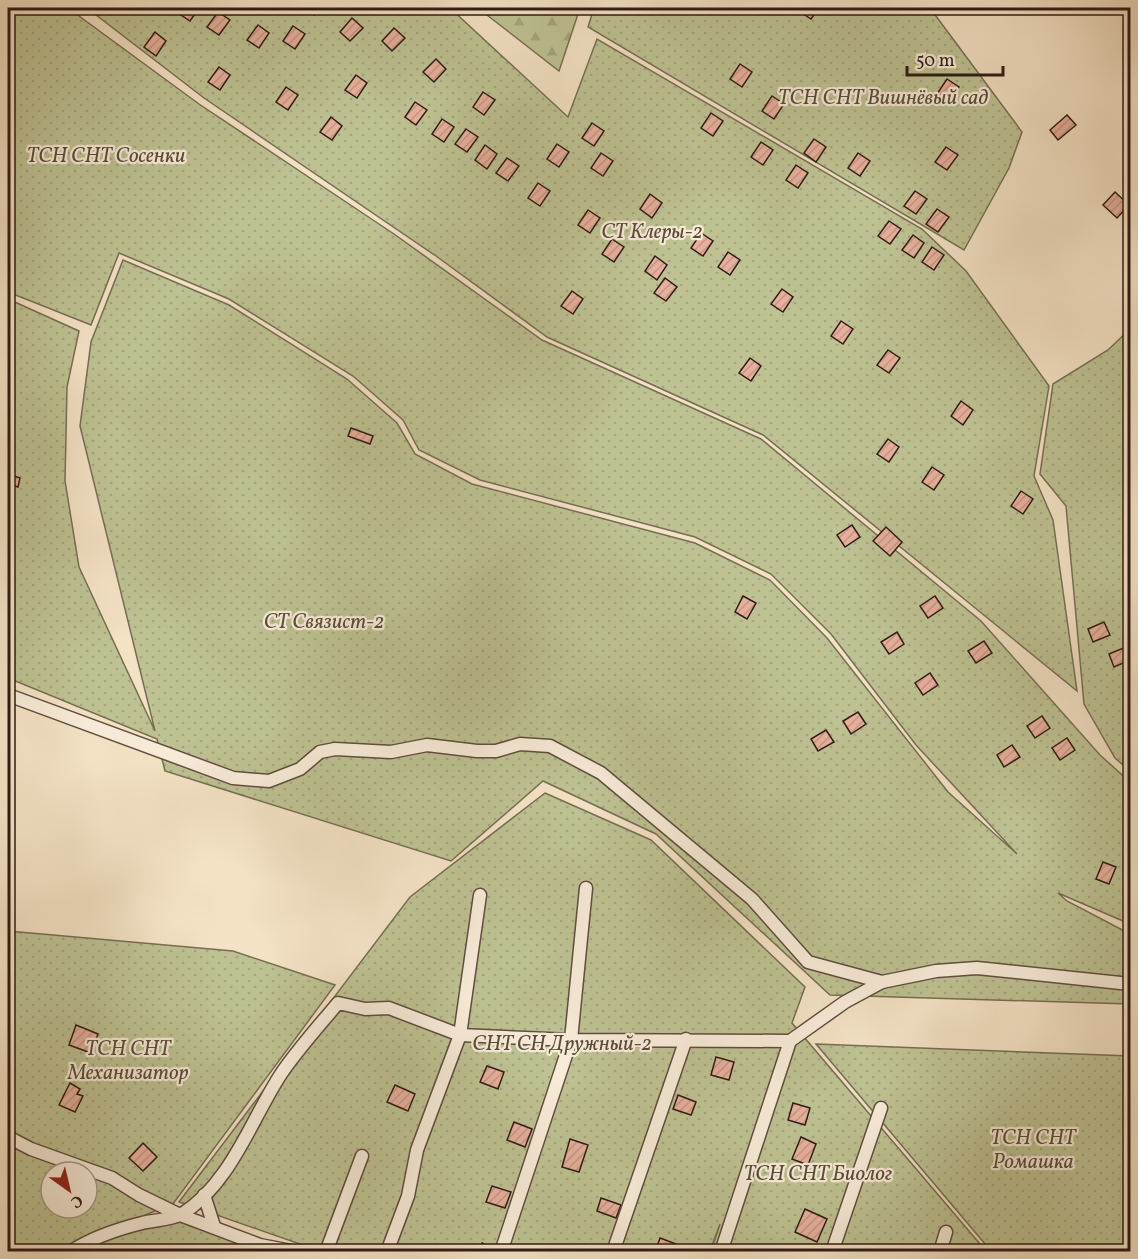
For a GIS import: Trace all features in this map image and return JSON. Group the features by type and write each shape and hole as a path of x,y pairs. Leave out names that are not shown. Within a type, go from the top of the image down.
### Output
{"street":[{"path":"8,694 233,778 269,781 300,770 320,752 335,749 391,752 427,745 496,751 520,744 550,746 601,773 752,899 808,962 882,982"},
{"path":"501,1251 571,1040 586,888"},
{"path":"387,1251 408,1196 417,1150 460,1035 480,895"},
{"path":"70,1251 83,1243 139,1224 180,1215 204,1195 237,1154 254,1119 282,1072 338,1003 365,1009 389,1008 460,1035 571,1040 790,1041 845,1002 882,982 936,971 977,968 1131,984"},
{"path":"613,1251 686,1039"},
{"path":"721,1251 790,1041"},
{"path":"832,1251 881,1108"},
{"path":"8,1137 31,1149 112,1178 139,1195 180,1215 260,1245 296,1251"},
{"path":"326,1251 362,1156"},
{"path":"204,1195 214,1226"},
{"path":"940,1251 946,1232"}],"green space":[{"path":"8,8 68,8 199,104 394,234 542,340 761,439 981,621 1100,755 1130,782 1130,924 1058,893 1067,901 1130,934 1130,1004 830,995 656,834 543,781 451,861 165,771 157,739 8,678 8,299 79,331 67,387 65,481 79,567 155,731 80,426 91,342 123,260 229,305 347,379 397,423 415,454 472,484 695,543 770,580 827,638 948,792 1017,854 916,745 831,634 771,574 695,537 480,480 419,450 403,420 353,376 229,299 119,253 91,325 8,292"},
{"name":"СТ Клеры-2","path":"87,8 450,8 568,117 597,39 922,229 966,271 1049,386 1034,476 1053,520 1077,691 763,435 547,337 436,256 204,98"},
{"path":"478,8 580,8 559,71"},
{"name":"ТСН СНТ Вишнёвый сад","path":"594,8 930,8 1022,132 1009,168 964,250 588,27"},
{"path":"1130,329 1130,771 1115,758 1084,704 1066,506 1040,474 1053,384 1108,350"},
{"name":"СНТ СН Дружный-2","path":"545,793 651,840 805,987 792,1023 986,1251 711,1251 720,1224 710,1251 320,1251 179,1202 410,897"},
{"name":"ТСН СНТ Механизатор","path":"8,931 233,951 335,985 173,1204 65,1247 8,1245"},
{"name":"ТСН СНТ Ромашка","path":"816,1044 1130,1056 1130,1251 991,1251"},
{"path":"176,1207 292,1251 8,1252 8,1247 66,1248"}],"building":[{"path":"182,8 199,8 190,21 178,13"},
{"path":"306,8 321,8 314,15"},
{"path":"801,8 819,8 811,19 799,11"},
{"path":"218,12 230,20 219,35 207,27"},
{"path":"352,18 363,28 350,41 340,32"},
{"path":"258,25 269,33 259,48 247,40"},
{"path":"293,26 305,34 295,49 283,41"},
{"path":"394,28 405,38 392,51 382,41"},
{"path":"155,32 166,41 156,56 144,47"},
{"path":"436,59 446,69 434,82 423,72"},
{"path":"740,64 752,72 742,87 730,79"},
{"path":"219,67 230,75 220,90 208,82"},
{"path":"356,75 367,83 357,98 345,90"},
{"path":"947,79 959,87 949,102 937,94"},
{"path":"286,87 298,95 288,110 276,102"},
{"path":"483,92 495,100 484,115 473,107"},
{"path":"772,96 784,104 774,119 762,111"},
{"path":"415,102 427,110 416,125 405,117"},
{"path":"711,113 723,121 713,136 701,128"},
{"path":"1067,115 1076,125 1058,140 1050,130"},
{"path":"331,117 342,126 332,140 320,132"},
{"path":"442,119 454,127 444,142 432,134"},
{"path":"592,123 604,131 594,146 582,138"},
{"path":"466,129 478,137 467,152 455,144"},
{"path":"814,139 826,147 816,162 804,153"},
{"path":"761,142 773,150 763,165 751,157"},
{"path":"557,144 569,152 559,167 547,159"},
{"path":"485,145 497,154 487,169 475,160"},
{"path":"946,147 958,155 947,170 935,162"},
{"path":"601,153 613,161 603,176 591,168"},
{"path":"858,153 870,161 860,176 848,168"},
{"path":"507,158 519,166 508,181 496,173"},
{"path":"796,165 808,173 798,188 786,180"},
{"path":"538,183 550,191 540,206 528,198"},
{"path":"915,191 927,199 916,214 904,206"},
{"path":"1115,192 1129,205 1117,218 1103,205"},
{"path":"650,194 662,203 652,218 640,209"},
{"path":"937,209 949,217 938,232 926,224"},
{"path":"588,210 600,218 590,233 578,225"},
{"path":"889,221 901,229 890,244 878,236"},
{"path":"701,233 713,241 703,256 691,248"},
{"path":"913,235 924,243 914,258 902,250"},
{"path":"612,239 624,247 614,262 602,254"},
{"path":"932,247 944,255 934,270 922,262"},
{"path":"728,252 740,260 730,275 718,267"},
{"path":"655,256 667,265 657,280 645,271"},
{"path":"665,278 677,287 666,301 654,293"},
{"path":"782,289 793,297 783,312 771,304"},
{"path":"572,291 583,299 573,314 561,306"},
{"path":"841,321 853,329 843,344 831,336"},
{"path":"888,350 900,358 889,373 877,365"},
{"path":"750,358 761,366 751,381 739,373"},
{"path":"961,401 973,410 963,425 951,416"},
{"path":"351,428 373,436 370,444 348,436"},
{"path":"888,439 899,447 889,462 877,454"},
{"path":"932,467 944,475 934,490 922,482"},
{"path":"8,474 20,478 18,487 8,484"},
{"path":"1021,491 1033,499 1023,514 1011,506"},
{"path":"852,525 860,537 845,547 837,535"},
{"path":"886,527 902,542 890,556 873,541"},
{"path":"743,596 756,603 747,619 735,612"},
{"path":"935,596 943,608 928,618 920,606"},
{"path":"1104,622 1110,635 1093,642 1088,629"},
{"path":"897,632 904,644 889,654 881,642"},
{"path":"984,641 992,653 976,663 968,651"},
{"path":"1126,647 1130,660 1114,667 1109,654"},
{"path":"930,673 938,685 923,695 915,683"},
{"path":"858,712 866,724 851,734 843,721"},
{"path":"1042,716 1050,728 1035,738 1027,726"},
{"path":"826,730 834,742 818,751 811,739"},
{"path":"1067,738 1075,750 1060,760 1052,748"},
{"path":"1012,745 1020,757 1004,767 997,755"},
{"path":"1103,862 1116,867 1109,884 1096,879"},
{"path":"76,1025 98,1034 91,1053 69,1045"},
{"path":"716,1057 734,1062 729,1080 711,1075"},
{"path":"487,1066 504,1072 498,1089 480,1082"},
{"path":"70,1083 80,1089 77,1094 83,1096 75,1112 59,1105"},
{"path":"395,1085 415,1094 408,1111 387,1102"},
{"path":"678,1095 696,1102 691,1115 673,1109"},
{"path":"793,1103 810,1108 805,1125 788,1120"},
{"path":"514,1122 532,1129 525,1147 507,1140"},
{"path":"801,1137 816,1144 808,1165 792,1159"},
{"path":"570,1139 588,1145 579,1172 562,1167"},
{"path":"143,1143 157,1157 143,1171 129,1158"},
{"path":"492,1186 511,1192 505,1208 486,1202"},
{"path":"601,1198 621,1205 616,1218 597,1211"},
{"path":"805,1209 827,1219 817,1242 795,1232"},
{"path":"660,1238 676,1244 674,1252 655,1252"},
{"path":"482,1243 495,1249 494,1252 479,1252"},
{"path":"895,1245 906,1251 906,1252 891,1252"}],"park label":[{"name":"ТСН СНТ Сосенки","path":"106,156"},
{"name":"СТ Связист-2","path":"324,622"},
{"name":"ТСН СНТ Биолог","path":"818,1174"}]}
